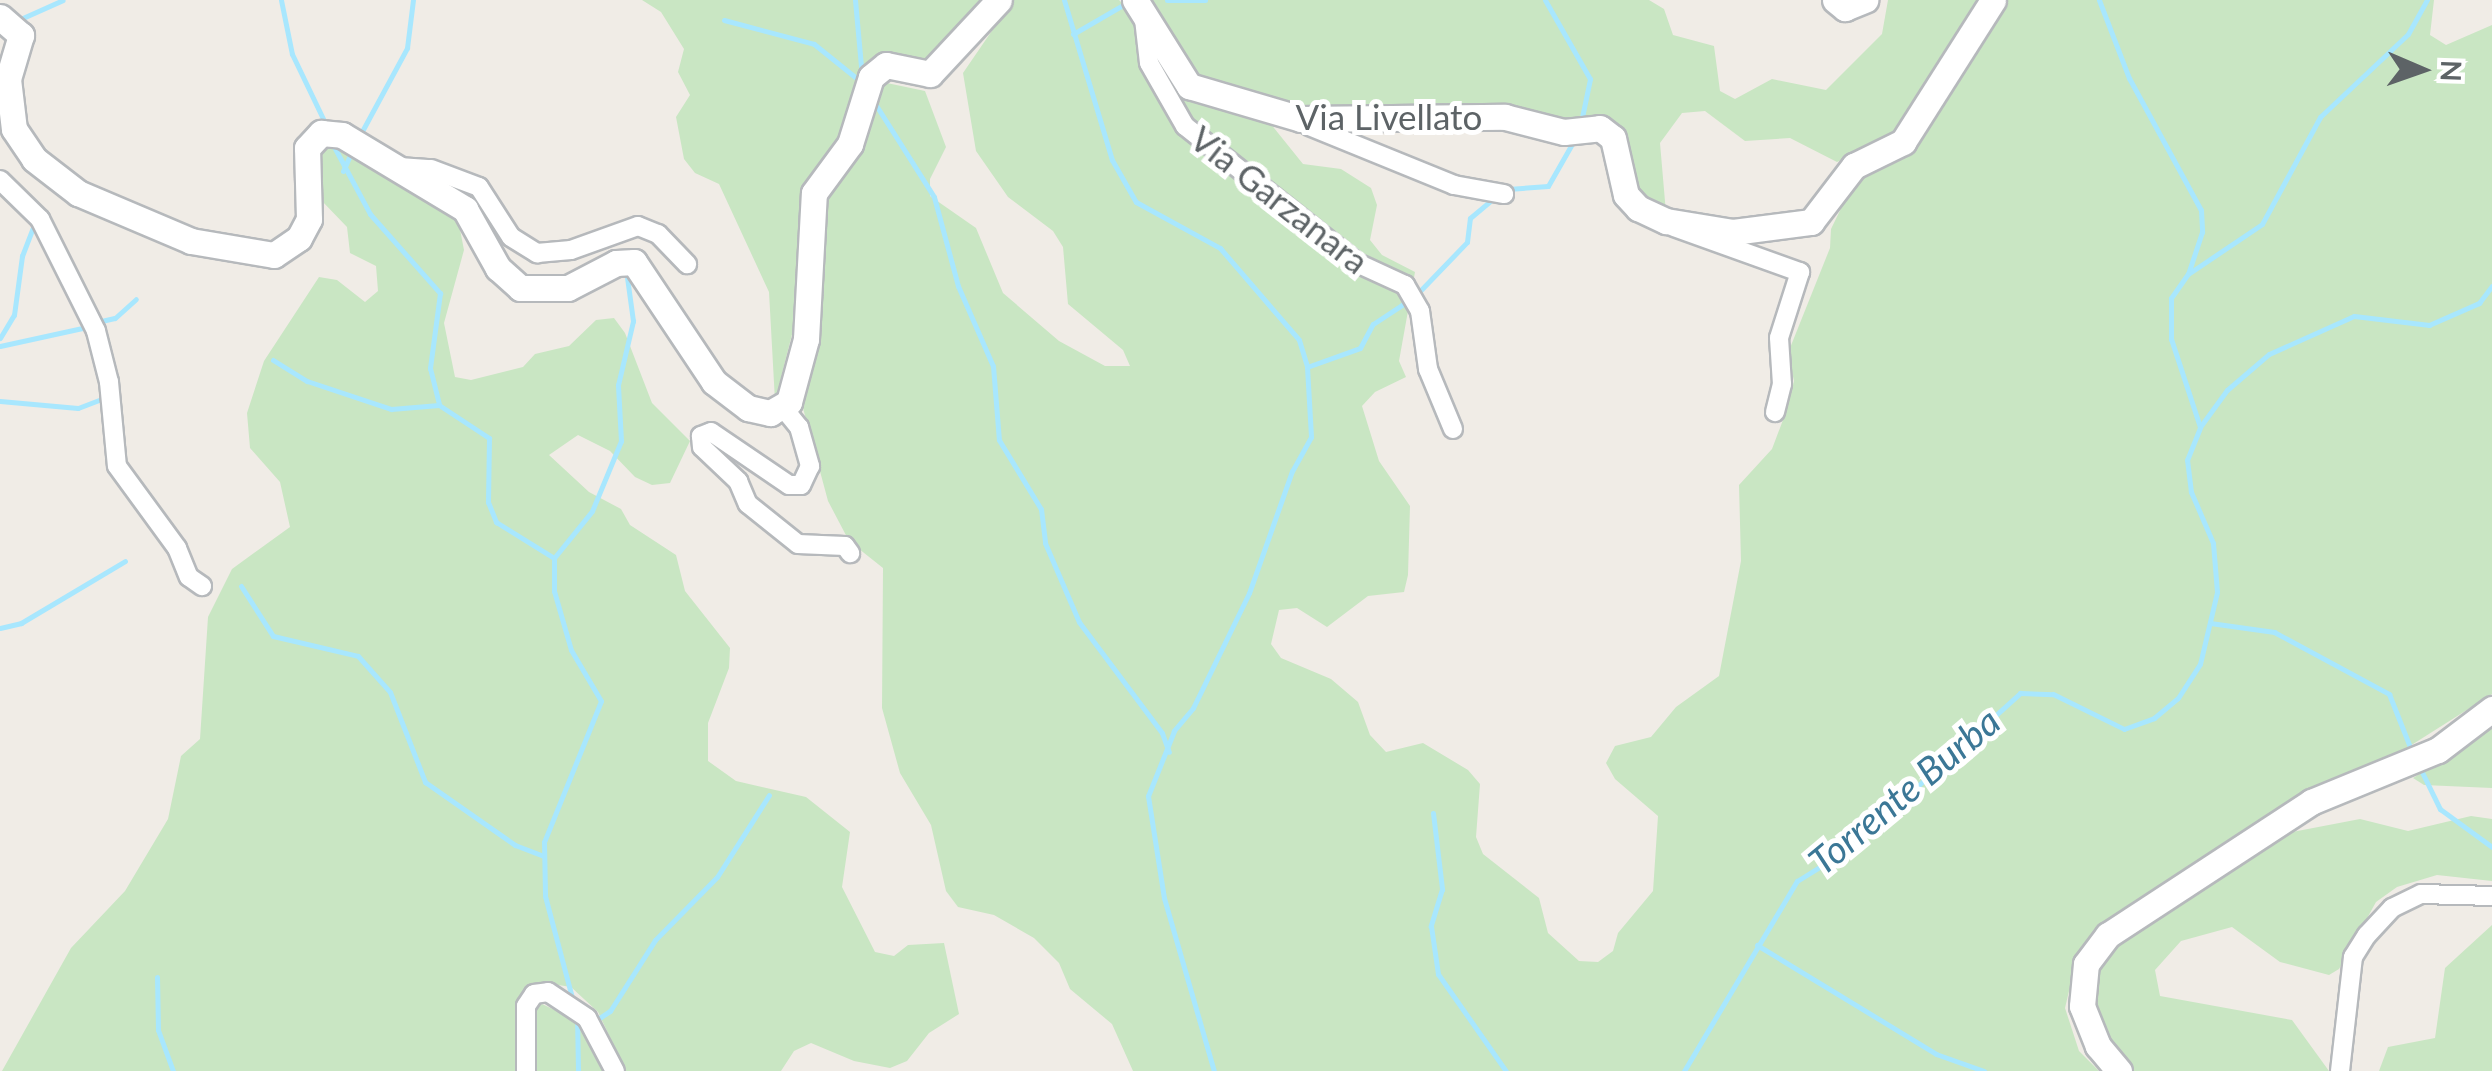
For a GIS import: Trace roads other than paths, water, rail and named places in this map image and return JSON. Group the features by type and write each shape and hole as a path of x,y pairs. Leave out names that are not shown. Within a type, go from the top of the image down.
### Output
{"main road":[{"path":"0,17 21,36 4,88 18,138 60,182 191,242 244,254 274,255 305,229 305,158 316,136 342,135 384,166 465,209 498,268 520,288 568,288 616,263 634,262 714,382 748,408 785,410 806,339 814,193 850,144 871,78 886,65 930,74 999,0"},
{"path":"1835,0 1844,8 1864,0"},
{"name":"Via Livellato","path":"1139,4 1190,86 1300,119 1493,116 1564,132 1600,128 1613,138 1632,203 1666,221 1733,232 1811,222 1854,166 1912,133 1993,0"},
{"path":"2118,1071 2098,1046 2082,1006 2086,964 2108,936 2311,802 2438,750 2492,708"}],"street":[{"name":"Via Garzanara","path":"1139,4 1150,62 1185,126 1356,264 1406,286 1420,310 1428,369 1453,429"},
{"path":"1300,119 1454,184 1504,194"},
{"path":"384,166 431,168 478,187 511,237 537,253 571,250 638,226 658,234 687,264"},
{"path":"0,180 40,219 96,331 109,382 117,466 177,548 189,577 202,586"},
{"path":"1666,221 1691,238 1800,272 1778,338 1782,384 1775,412"},
{"path":"785,410 800,426 810,466 801,485 788,484 711,432 701,436 702,447 738,481 748,504 798,544 845,546 850,553"},
{"path":"2340,1071 2353,957 2367,935 2392,908 2421,894 2492,896"},
{"path":"526,1071 526,1006 534,994 548,992 587,1018 615,1071"}],"waterway":[{"path":"16,21 63,0"},
{"path":"281,0 292,54 325,123"},
{"path":"360,135 407,48 413,0"},
{"path":"855,0 862,77"},
{"path":"1064,0 1112,160 1136,202 1220,248 1299,340 1307,367 1311,437 1292,471 1249,593 1193,708 1174,731 1148,796 1164,898 1214,1071"},
{"path":"1167,0 1205,0"},
{"path":"1545,0 1590,79 1581,122"},
{"path":"2099,0 2129,78 2201,210 2202,232 2188,274"},
{"path":"2200,427 2171,339 2171,298 2188,274 2262,224 2320,117 2408,34 2427,0"},
{"path":"1073,34 1128,2"},
{"path":"724,20 814,44 860,81"},
{"path":"874,102 934,197 958,286 993,366 999,440 1041,509 1045,543 1079,622 1162,733 1169,752"},
{"path":"1508,189 1548,186 1576,137"},
{"path":"332,143 370,214 440,293 430,368 439,405 489,438 488,502 496,522 554,558 554,591 571,650 601,701 544,842 545,896 573,1001"},
{"path":"343,171 353,149"},
{"path":"1417,294 1467,242 1470,218 1494,198"},
{"path":"0,338 14,315 22,256 34,225"},
{"path":"554,558 592,511 621,441 618,385 633,321 626,270"},
{"name":"Torrente Burba","path":"1684,1071 1797,881 1847,850 2020,693 2053,694 2124,729 2154,718 2178,698 2200,664 2217,592 2213,543 2191,492 2187,460 2200,427 2227,390 2269,354 2354,316 2429,325 2479,303 2492,286"},
{"path":"97,322 115,318 136,299"},
{"path":"1307,367 1360,348 1373,324 1408,301"},
{"path":"0,346 87,327"},
{"path":"273,360 307,381 391,409 439,405"},
{"path":"0,401 78,408 104,398"},
{"path":"0,628 21,623 125,561"},
{"path":"241,586 273,636 358,656 390,692 425,782 515,845 543,856"},
{"path":"2210,623 2274,632 2389,694 2412,752"},
{"path":"2419,766 2440,809 2492,847"},
{"path":"595,1021 610,1011 655,940 717,877 769,795"},
{"path":"1433,813 1442,889 1431,926 1438,974 1506,1071"},
{"path":"1757,945 1936,1054 1984,1071"},
{"path":"157,977 158,1030 173,1071"},
{"path":"577,1017 578,1071"}]}
